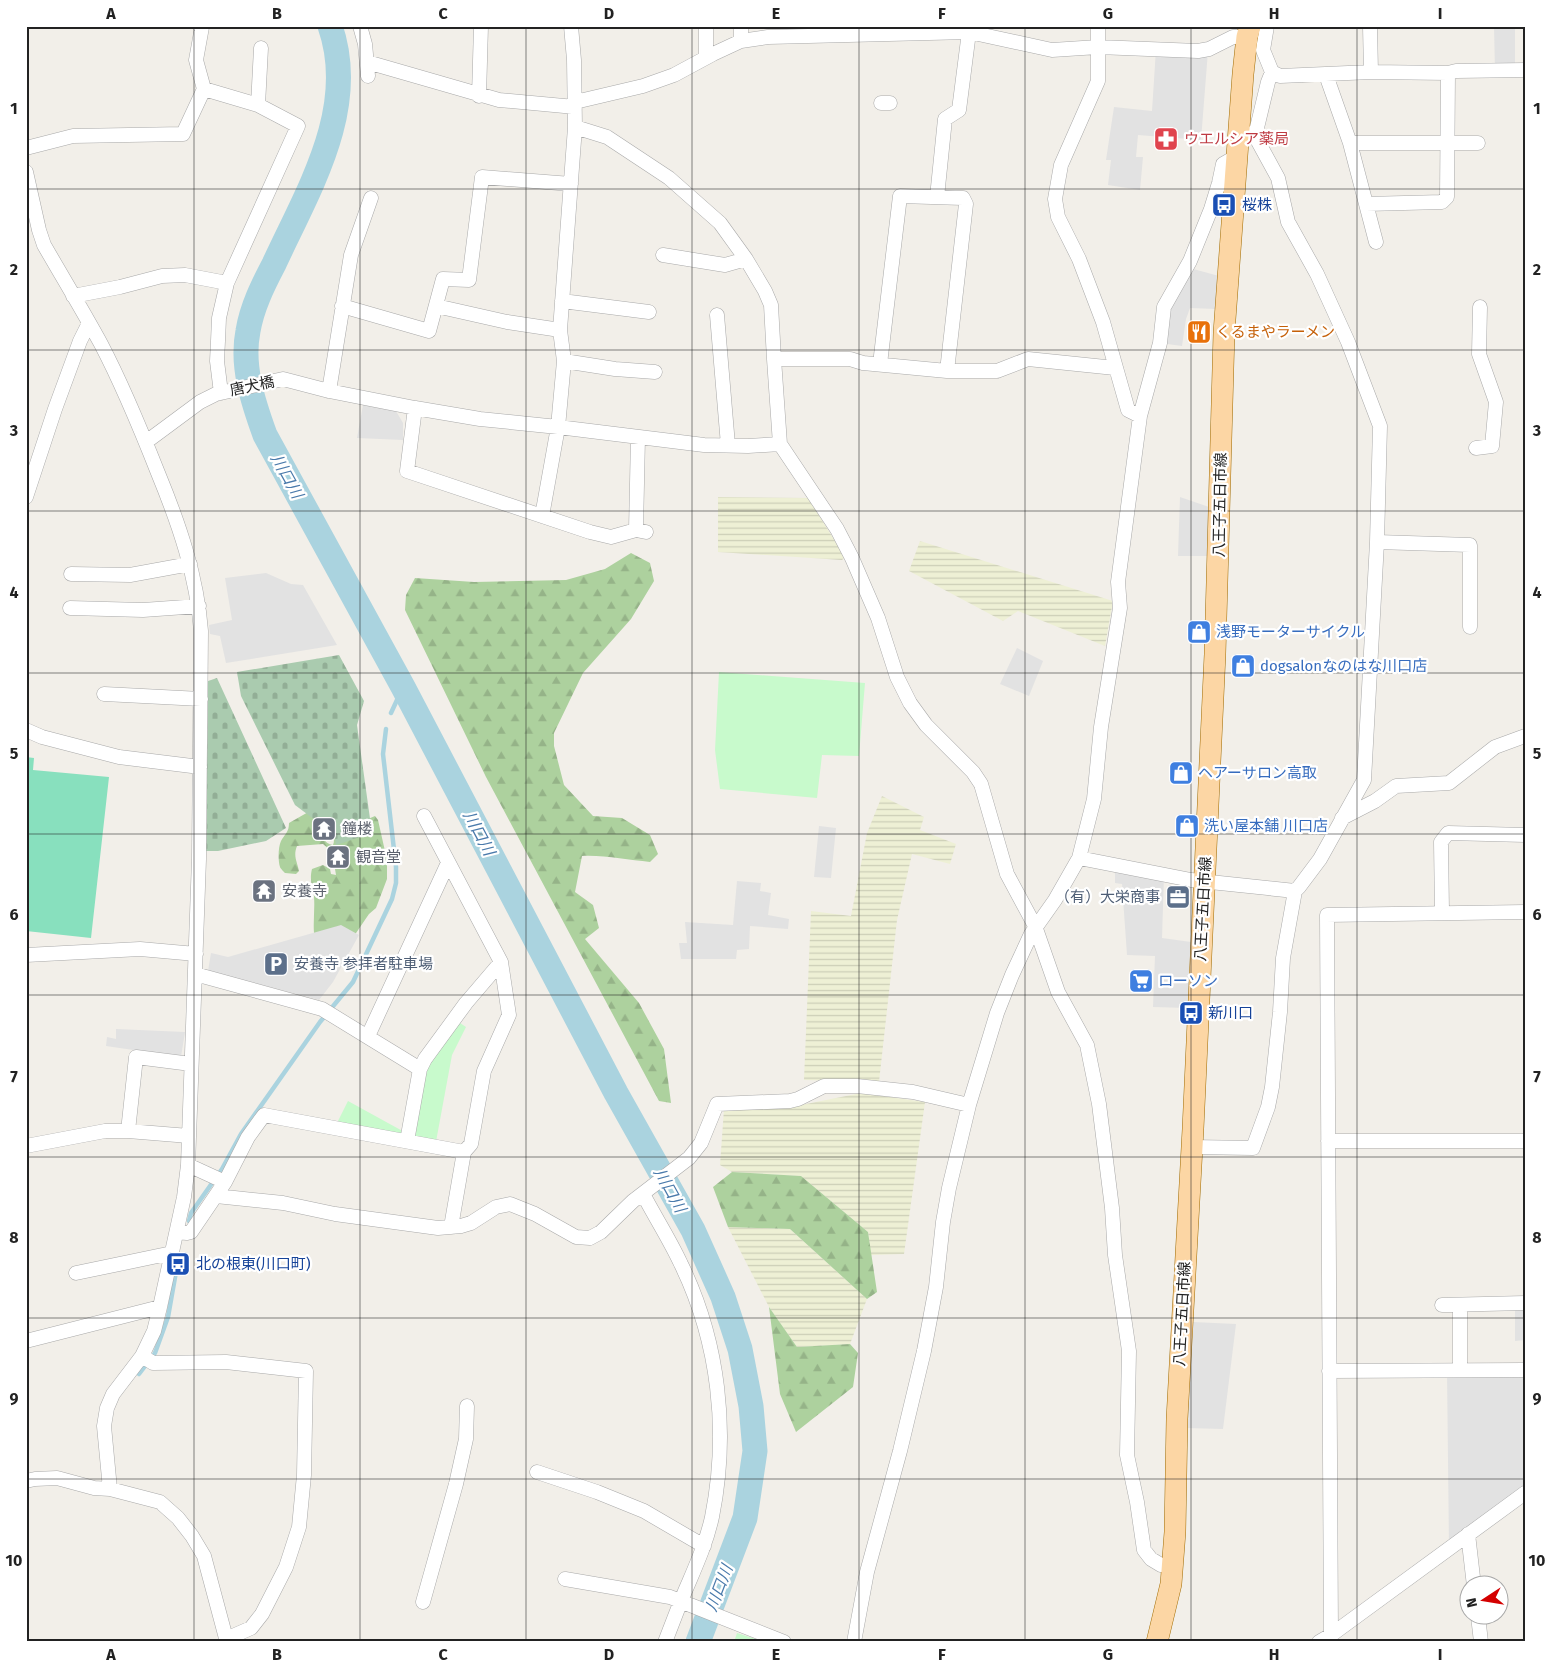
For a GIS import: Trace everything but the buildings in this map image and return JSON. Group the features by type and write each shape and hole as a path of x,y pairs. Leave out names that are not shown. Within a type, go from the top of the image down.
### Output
{"main road":[{"name":"八王子五日市線","path":"1157,1642 1167,1604 1173,1566 1175,1532 1177,1419 1216,636 1224,333 1237,156 1247,133 1248,32"}],"street":[{"path":"26,148 73,136 183,134 204,89 196,60 202,26"},
{"path":"360,26 367,69 451,86 479,96 499,100 575,104 643,86 674,75 706,57 741,41 768,36 840,30 969,32 1043,49 1098,47 1198,51 1209,49 1248,32"},
{"path":"479,96 481,26"},
{"path":"542,516 558,427 564,361 560,330 570,184 576,127 571,26"},
{"path":"706,26 706,57"},
{"path":"741,26 741,41"},
{"path":"1098,26 1098,81 1060,166 1055,199 1058,217 1079,259 1103,322 1128,410 1140,416"},
{"path":"1267,26 1263,50 1272,72 1280,76 1371,72 1448,73 1456,71 1525,70"},
{"path":"1370,26 1371,72"},
{"path":"937,197 945,119 960,110 969,32"},
{"path":"258,106 261,48"},
{"path":"1192,1147 1254,1148 1268,1107 1272,1087 1280,1021 1283,958 1294,891 1320,859 1364,780 1380,426 1348,342 1317,274 1288,222 1278,178 1247,133 1272,72"},
{"path":"1366,204 1442,202 1447,196 1448,73"},
{"path":"1326,75 1350,143 1376,242"},
{"path":"204,89 258,106 298,126 227,283 219,318 218,368 221,392"},
{"path":"576,127 607,138 669,178 720,222 746,259 771,305 780,444 837,529 852,558 878,618 897,677 910,703 926,725 973,772 981,784 1007,874 1035,926 1058,992 1087,1045 1099,1104 1112,1208 1115,1255 1129,1352 1127,1455 1137,1502 1144,1550 1151,1559 1161,1565 1173,1566"},
{"path":"1350,143 1478,142"},
{"path":"854,1642 867,1572 898,1459 924,1351 936,1287 948,1188 970,1105 997,1013 1012,974 1035,926 1055,900 1079,858 1094,799 1101,727 1120,608 1118,582 1140,416 1160,343 1164,307 1190,261 1210,209 1224,164 1237,156"},
{"path":"26,172 42,237 120,383 171,505 190,564 199,606 201,631 196,954 188,1165 177,1232 147,1359 113,1394 107,1408 104,1426 110,1489"},
{"path":"342,306 429,331 443,279 469,280 482,177 570,184"},
{"path":"880,364 900,196 963,198 966,204 948,370"},
{"path":"371,198 351,255 329,391 480,419 704,445 780,444"},
{"path":"663,255 725,265 746,259"},
{"path":"74,296 162,276 185,274 227,283"},
{"path":"562,302 649,312"},
{"path":"436,306 507,322 560,330"},
{"path":"1476,448 1492,446 1496,402 1479,354 1480,307"},
{"path":"717,315 728,445"},
{"path":"26,496 55,409 80,341 89,324"},
{"path":"774,359 850,359 863,364 948,370 998,371 1028,359 1115,368"},
{"path":"564,361 615,370 655,372"},
{"name":"唐犬橋","path":"146,442 200,402 221,392 283,379 329,391"},
{"path":"414,408 407,471 590,532 611,537 641,531 638,437"},
{"path":"1376,542 1470,545 1470,627"},
{"path":"71,574 130,575 190,564"},
{"path":"70,608 143,610 199,606"},
{"path":"104,694 201,699"},
{"path":"26,730 119,757 200,767"},
{"path":"1342,818 1375,801 1396,786 1448,784 1495,747 1525,736"},
{"path":"424,816 501,962 509,1015 484,1071 471,1144 464,1152 451,1227"},
{"path":"1442,912 1441,842 1448,833 1525,836"},
{"path":"1079,858 1204,882 1294,891"},
{"path":"368,1036 448,863"},
{"path":"1325,1638 1329,1371 1327,915 1525,912"},
{"path":"26,955 140,949 196,954"},
{"path":"406,1141 420,1069 425,1059 466,1003 501,962"},
{"path":"195,974 329,1012 420,1069"},
{"path":"128,1131 136,1057 191,1064"},
{"path":"216,1196 283,1203 335,1214 438,1228 471,1223 496,1207 510,1204 535,1214 576,1237 590,1238 601,1232 633,1201 685,1161 701,1143 717,1104 798,1099 824,1086 857,1086 913,1092 970,1105"},
{"path":"177,1232 191,1232 216,1196 220,1180 264,1115 464,1152"},
{"path":"26,1146 105,1131 189,1136"},
{"path":"1328,1141 1525,1142"},
{"path":"188,1165 220,1180"},
{"path":"644,1193 681,1264 706,1332 715,1370 720,1418 712,1517 704,1546 665,1642"},
{"path":"76,1273 172,1254"},
{"path":"1442,1305 1525,1303"},
{"path":"1460,1305 1460,1370"},
{"path":"26,1341 160,1307"},
{"path":"26,1481 57,1478 160,1502 178,1518 204,1556 227,1640 251,1628 262,1614 286,1566 299,1527 304,1475 306,1371 226,1362 147,1359"},
{"path":"1329,1371 1525,1370"},
{"path":"423,1602 456,1484 466,1439 467,1406"},
{"path":"537,1472 598,1492 644,1512 704,1546"},
{"path":"1325,1638 1525,1493"},
{"path":"1468,1534 1473,1576"},
{"path":"565,1579 670,1597 784,1642"},
{"path":"1479,1626 1481,1642"}],"green space":[{"path":"718,497 808,498 845,557 842,560 718,552"},
{"path":"920,541 1113,601 1105,646 1018,611 1003,621 909,571"},
{"path":"631,553 650,563 654,581 631,619 583,673 554,733 554,746 564,785 593,816 622,818 650,835 658,854 650,862 582,856 575,892 593,905 599,928 585,939 639,1003 664,1049 671,1103 659,1101 486,777 405,610 406,595 415,578 474,582 566,580 605,569"},
{"path":"339,655 364,701 357,725 372,833 336,845 332,821 319,823 295,805 241,696 237,672"},
{"path":"719,672 865,683 859,756 822,755 817,798 720,789 715,750"},
{"path":"217,678 286,828 266,841 218,851 206,851 208,681"},
{"path":"26,757 34,758 33,770 109,777 91,938 26,931"},
{"path":"882,796 924,817 920,830 956,844 950,864 912,854 897,920 879,1082 804,1080 811,911 851,916 867,833"},
{"path":"310,811 368,819 375,816 378,820 387,860 387,879 376,908 369,914 354,936 314,933 312,869 323,865 330,869 331,874 336,875 334,863 346,859 345,854 336,850 331,851 323,844 297,846 295,856 299,871 296,874 285,873 280,867 279,850 281,841 288,831 289,823","holes":["325,823 334,836 333,845 325,841 320,828 322,824"]},
{"path":"454,1019 466,1027 452,1055 435,1147 334,1129 348,1101 408,1134 420,1069"},
{"path":"861,1093 925,1102 904,1254 871,1255 868,1232 801,1176 732,1172 720,1165 724,1109 796,1106"},
{"path":"732,1172 801,1176 868,1232 877,1292 867,1299 790,1229 728,1227 713,1187"},
{"path":"728,1227 790,1229 867,1299 850,1344 797,1347 769,1307"},
{"path":"769,1307 797,1347 850,1344 858,1353 853,1387 796,1432 780,1394"},
{"path":"737,1633 759,1640 759,1642 734,1642"}],"shaded area":[{"path":"1494,26 1515,26 1515,70 1495,71"},
{"path":"1156,49 1208,51 1201,140 1138,135 1136,157 1143,157 1140,190 1108,185 1111,160 1106,160 1114,107 1152,111"},
{"path":"1186,267 1219,276 1216,309 1190,308 1186,319 1182,346 1160,343 1164,307"},
{"path":"363,405 396,411 403,423 403,440 357,438"},
{"path":"1180,497 1209,507 1207,556 1178,556"},
{"path":"266,573 291,584 303,585 337,645 226,663 220,636 210,634 209,625 232,620 225,578"},
{"path":"1017,648 1043,661 1029,696 1000,684"},
{"path":"819,826 836,828 831,878 814,877"},
{"path":"1115,865 1164,875 1162,938 1191,942 1188,1008 1153,1007 1155,956 1127,955 1122,884 1115,883"},
{"path":"737,881 761,883 760,891 771,893 768,915 789,919 788,929 750,926 749,949 737,950 736,959 681,959 679,943 687,943 685,922 733,925"},
{"name":"安養寺 参拝者駐車場","path":"341,925 359,935 333,982 319,1000 208,971 211,953 228,957"},
{"path":"116,1029 185,1032 181,1057 106,1046 107,1037 116,1039"},
{"path":"1525,1303 1525,1340 1515,1341 1515,1304"},
{"path":"1193,1322 1236,1324 1223,1429 1186,1428"},
{"path":"1525,1370 1525,1493 1449,1548 1447,1371"}],"waterway":[{"name":"川口川","path":"330,26 337,57 338,88 334,118 326,148 314,178 252,313 246,344 249,384 265,435 403,687 616,1093 693,1230 723,1297 740,1349 751,1406 755,1451 745,1518 698,1642"},
{"path":"391,713 403,687"},
{"path":"189,1221 191,1213 222,1169 241,1134 320,1022 353,982 392,899 396,883 396,867 383,754 386,729"},
{"path":"139,1374 155,1353 168,1317 177,1266"}],"place":[{"name":"ウエルシア薬局","path":"1166,139"},
{"name":"桜株","path":"1224,205"},
{"name":"くるまやラーメン","path":"1199,332"},
{"name":"浅野モーターサイクル","path":"1199,632"},
{"name":"dogsalonなのはな川口店","path":"1243,666"},
{"name":"ヘアーサロン高取","path":"1181,773"},
{"name":"洗い屋本舗 川口店","path":"1187,826"},
{"name":"鐘楼","path":"324,829"},
{"name":"観音堂","path":"338,857"},
{"name":"安養寺","path":"264,891"},
{"name":"（有）大栄商事","path":"1178,897"},
{"name":"安養寺 参拝者駐車場","path":"276,964"},
{"name":"ローソン","path":"1141,981"},
{"name":"新川口","path":"1191,1013"},
{"name":"北の根東(川口町)","path":"178,1264"}]}
